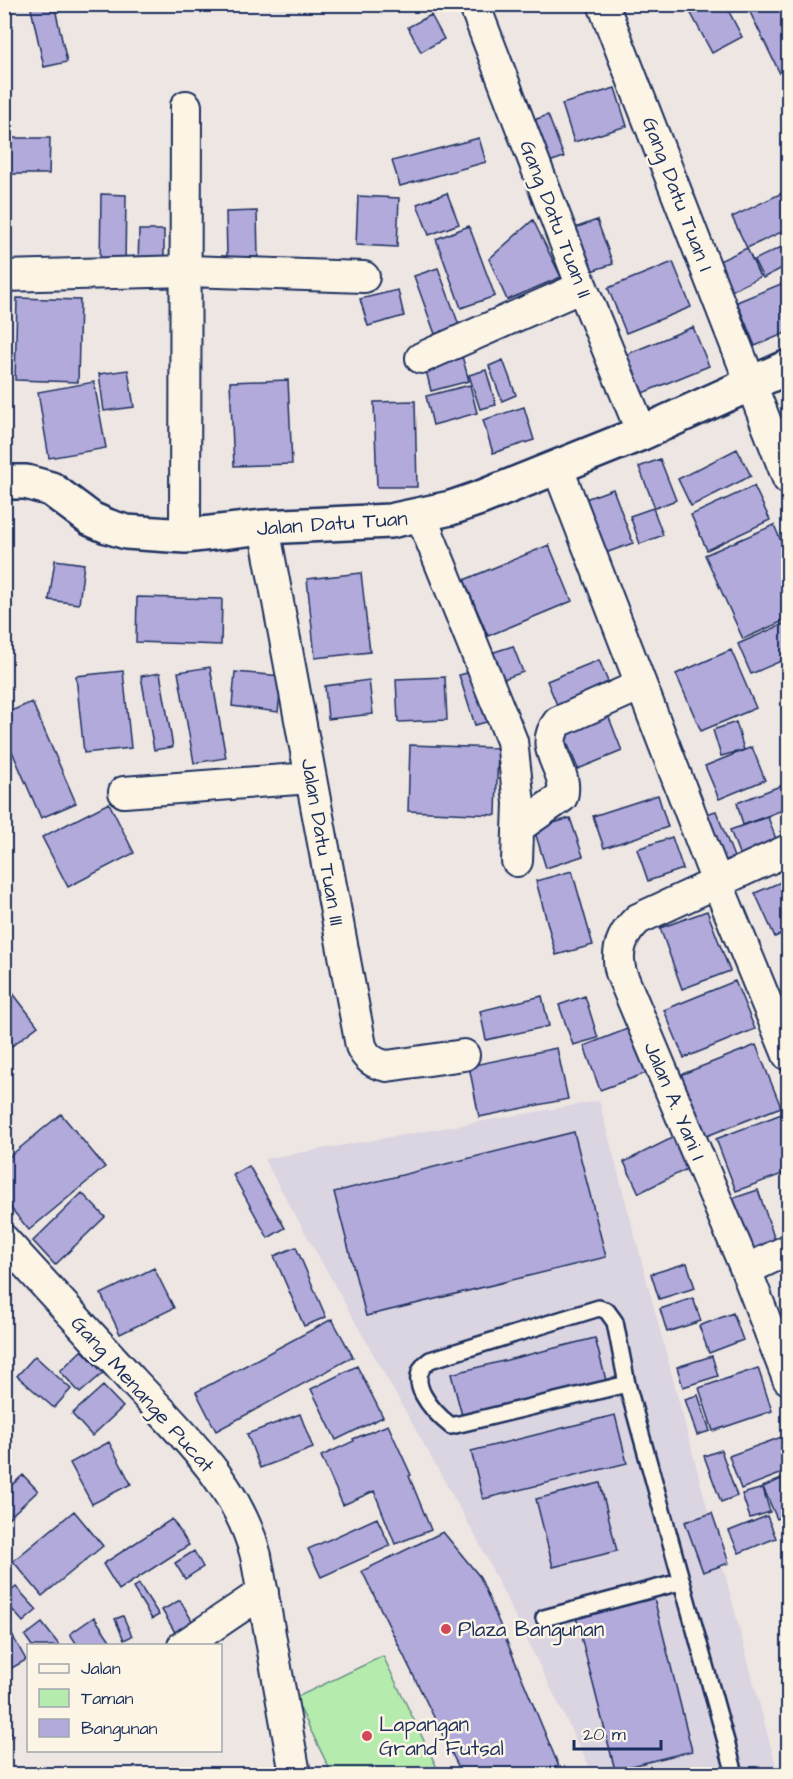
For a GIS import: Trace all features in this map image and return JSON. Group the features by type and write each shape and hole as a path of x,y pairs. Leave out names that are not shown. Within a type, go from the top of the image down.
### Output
{"street":[{"name":"Gang Datu Tuan II","path":"474,4 582,287 642,433"},
{"name":"Gang Datu Tuan I","path":"603,4 789,479"},
{"path":"185,536 186,106"},
{"path":"4,276 187,271 364,277"},
{"path":"421,358 582,287"},
{"name":"Jalan Datu Tuan","path":"4,482 40,484 51,489 77,510 107,526 126,532 185,536 264,527 360,523 421,516 480,498 642,433 789,367"},
{"path":"557,466 717,882 789,1055"},
{"path":"421,516 512,741 519,803 517,861"},
{"name":"Jalan Datu Tuan III","path":"264,527 359,1041 363,1051 373,1061 387,1066 464,1055"},
{"path":"519,827 562,797 565,786 550,744 550,732 558,722 641,685"},
{"path":"124,792 311,778"},
{"path":"717,882 789,850"},
{"name":"Jalan A. Yani I","path":"717,882 638,919 627,930 619,951 621,973 746,1270 789,1379"},
{"name":"Gang Menange Pucat","path":"8,1250 203,1455 238,1508 250,1532 263,1592 295,1774"},
{"path":"746,1270 789,1250"},
{"path":"186,1644 263,1592"}],"lane":[{"path":"627,1384 451,1426 425,1401 418,1376 420,1368 430,1360 599,1308 607,1311 615,1322 627,1384 731,1774"},
{"path":"544,1618 680,1581"}],"shaded area":[{"path":"599,1101 778,1774 593,1774 477,1539 264,1159"}],"green space":[{"name":"Lapangan Grand Futsal","path":"383,1656 440,1774 332,1774 295,1698"}],"building":[{"path":"30,4 54,4 67,62 44,67"},
{"path":"686,4 725,4 742,37 712,53"},
{"path":"746,4 788,4 788,90"},
{"path":"431,15 444,39 421,52 408,27"},
{"path":"615,88 627,126 574,142 562,104"},
{"path":"548,115 564,157 543,164 528,122"},
{"path":"4,138 50,138 49,174 4,174"},
{"path":"479,138 486,162 400,186 392,161"},
{"path":"447,193 459,224 429,235 417,204"},
{"path":"782,193 788,207 788,229 747,248 732,217"},
{"path":"101,194 126,195 125,268 100,267"},
{"path":"358,196 399,198 397,247 356,245"},
{"path":"257,211 258,257 227,257 226,212"},
{"path":"533,220 561,277 507,300 489,259"},
{"path":"597,220 613,264 591,271 575,228"},
{"path":"469,226 495,296 461,308 436,239"},
{"path":"139,230 164,230 164,268 138,267"},
{"path":"788,244 788,265 763,278 754,260"},
{"path":"747,248 760,277 729,292 715,263"},
{"path":"673,262 691,307 626,333 608,288"},
{"path":"438,268 459,325 435,334 414,276"},
{"path":"788,281 788,332 755,346 737,302"},
{"path":"398,290 404,316 368,326 360,299"},
{"path":"17,298 80,300 78,382 15,380"},
{"path":"693,327 709,366 640,394 625,355"},
{"path":"462,356 469,381 431,391 425,366"},
{"path":"503,360 516,395 502,401 489,366"},
{"path":"128,370 134,407 104,411 99,374"},
{"path":"486,370 496,405 480,409 469,375"},
{"path":"288,380 292,464 234,466 230,382"},
{"path":"94,382 106,448 49,458 38,392"},
{"path":"470,385 477,413 433,425 426,396"},
{"path":"415,401 417,487 377,487 374,402"},
{"path":"524,407 534,440 493,453 483,420"},
{"path":"737,449 751,476 691,506 678,479"},
{"path":"660,459 676,500 655,508 639,467"},
{"path":"754,486 770,520 707,550 691,515"},
{"path":"613,489 633,543 600,555 580,501"},
{"path":"653,508 663,535 640,544 630,516"},
{"path":"774,525 788,557 788,619 743,639 705,555"},
{"path":"549,545 572,601 488,636 464,580"},
{"path":"55,560 84,564 79,604 49,600"},
{"path":"361,573 370,652 315,658 307,579"},
{"path":"137,597 222,599 221,645 136,642"},
{"path":"788,622 788,658 751,674 738,644"},
{"path":"513,646 523,672 501,680 491,653"},
{"path":"731,650 756,708 701,731 676,674"},
{"path":"599,660 609,684 557,705 547,681"},
{"path":"210,667 226,758 194,763 178,672"},
{"path":"479,670 494,720 475,725 459,675"},
{"path":"123,671 131,748 84,753 76,676"},
{"path":"235,672 282,676 278,712 232,706"},
{"path":"160,673 173,747 154,750 141,676"},
{"path":"445,677 447,720 398,722 396,679"},
{"path":"369,680 373,714 328,719 325,686"},
{"path":"32,702 76,803 41,818 4,733 4,714"},
{"path":"608,715 622,751 578,769 563,733"},
{"path":"736,722 744,750 721,756 713,730"},
{"path":"410,745 498,748 496,815 408,811"},
{"path":"752,747 765,780 719,799 705,766"},
{"path":"785,784 788,808 743,825 737,803"},
{"path":"658,795 668,827 604,848 593,816"},
{"path":"109,803 134,853 68,887 42,837"},
{"path":"716,811 734,857 722,862 703,815"},
{"path":"768,817 777,842 740,856 730,830"},
{"path":"570,818 583,856 546,868 534,829"},
{"path":"672,837 683,869 648,881 637,849"},
{"path":"572,871 593,945 556,955 536,881"},
{"path":"788,879 788,931 775,937 755,893"},
{"path":"707,911 730,971 682,989 660,928"},
{"path":"735,981 755,1029 684,1058 664,1010"},
{"path":"12,992 38,1026 4,1052 4,997"},
{"path":"542,996 549,1026 486,1040 480,1011"},
{"path":"585,996 598,1038 573,1045 559,1005"},
{"path":"635,1026 652,1071 600,1090 584,1046"},
{"path":"756,1045 781,1107 704,1137 680,1075"},
{"path":"557,1048 568,1099 479,1117 469,1066"},
{"path":"784,1113 788,1127 788,1172 736,1191 716,1139"},
{"path":"61,1114 105,1167 29,1230 4,1200 4,1161"},
{"path":"574,1132 606,1257 366,1316 334,1192"},
{"path":"674,1137 689,1168 639,1193 624,1162"},
{"path":"249,1166 285,1228 268,1238 233,1175"},
{"path":"758,1190 779,1252 750,1262 728,1200"},
{"path":"82,1193 105,1217 55,1265 33,1241"},
{"path":"296,1247 326,1317 304,1326 274,1256"},
{"path":"687,1263 695,1288 659,1299 651,1274"},
{"path":"154,1268 174,1308 120,1334 101,1294"},
{"path":"693,1298 701,1321 667,1332 660,1309"},
{"path":"733,1313 743,1340 709,1353 699,1326"},
{"path":"332,1319 353,1357 216,1431 196,1392"},
{"path":"595,1338 607,1384 463,1419 451,1374"},
{"path":"82,1350 103,1373 80,1393 60,1371"},
{"path":"35,1356 71,1389 54,1408 17,1376"},
{"path":"712,1356 718,1376 683,1387 677,1367"},
{"path":"357,1366 383,1417 336,1440 311,1389"},
{"path":"758,1368 772,1411 713,1431 699,1388"},
{"path":"103,1386 123,1407 92,1436 72,1414"},
{"path":"698,1395 710,1431 697,1435 685,1399"},
{"path":"300,1414 313,1448 260,1468 247,1434"},
{"path":"615,1415 627,1463 483,1499 471,1451"},
{"path":"388,1425 411,1475 409,1476 431,1530 395,1544 374,1491 343,1505 321,1456 354,1441 353,1439"},
{"path":"787,1435 788,1471 741,1489 729,1456"},
{"path":"109,1442 131,1484 92,1504 70,1463"},
{"path":"721,1450 737,1496 721,1502 704,1456"},
{"path":"23,1475 38,1491 4,1522 4,1492"},
{"path":"788,1476 788,1514 777,1519 763,1487"},
{"path":"600,1483 617,1551 553,1567 536,1499"},
{"path":"763,1488 770,1512 750,1518 742,1494"},
{"path":"74,1511 103,1546 42,1596 13,1561"},
{"path":"712,1513 729,1563 703,1572 685,1522"},
{"path":"767,1516 776,1538 739,1553 729,1531"},
{"path":"377,1518 390,1546 321,1577 308,1549"},
{"path":"172,1519 189,1545 119,1590 103,1564"},
{"name":"Plaza Bangunan","path":"443,1532 480,1577 562,1774 462,1774 362,1571"},
{"path":"194,1551 203,1567 185,1579 175,1563"},
{"path":"139,1584 159,1615 152,1619 133,1588"},
{"path":"16,1587 37,1610 23,1622 4,1600 4,1597"},
{"path":"654,1598 692,1751 615,1770 576,1617"},
{"path":"180,1600 194,1624 176,1634 162,1610"},
{"path":"123,1616 132,1636 124,1640 115,1619"},
{"path":"94,1617 113,1644 77,1644 70,1634"},
{"path":"42,1623 58,1644 31,1644 25,1636"},
{"path":"11,1633 26,1660 10,1669 4,1660 4,1636"},
{"path":"4,1725 13,1735 4,1742"}],"place":[{"name":"Plaza Bangunan","path":"446,1629"},
{"name":"Lapangan Grand Futsal","path":"367,1736"}]}
